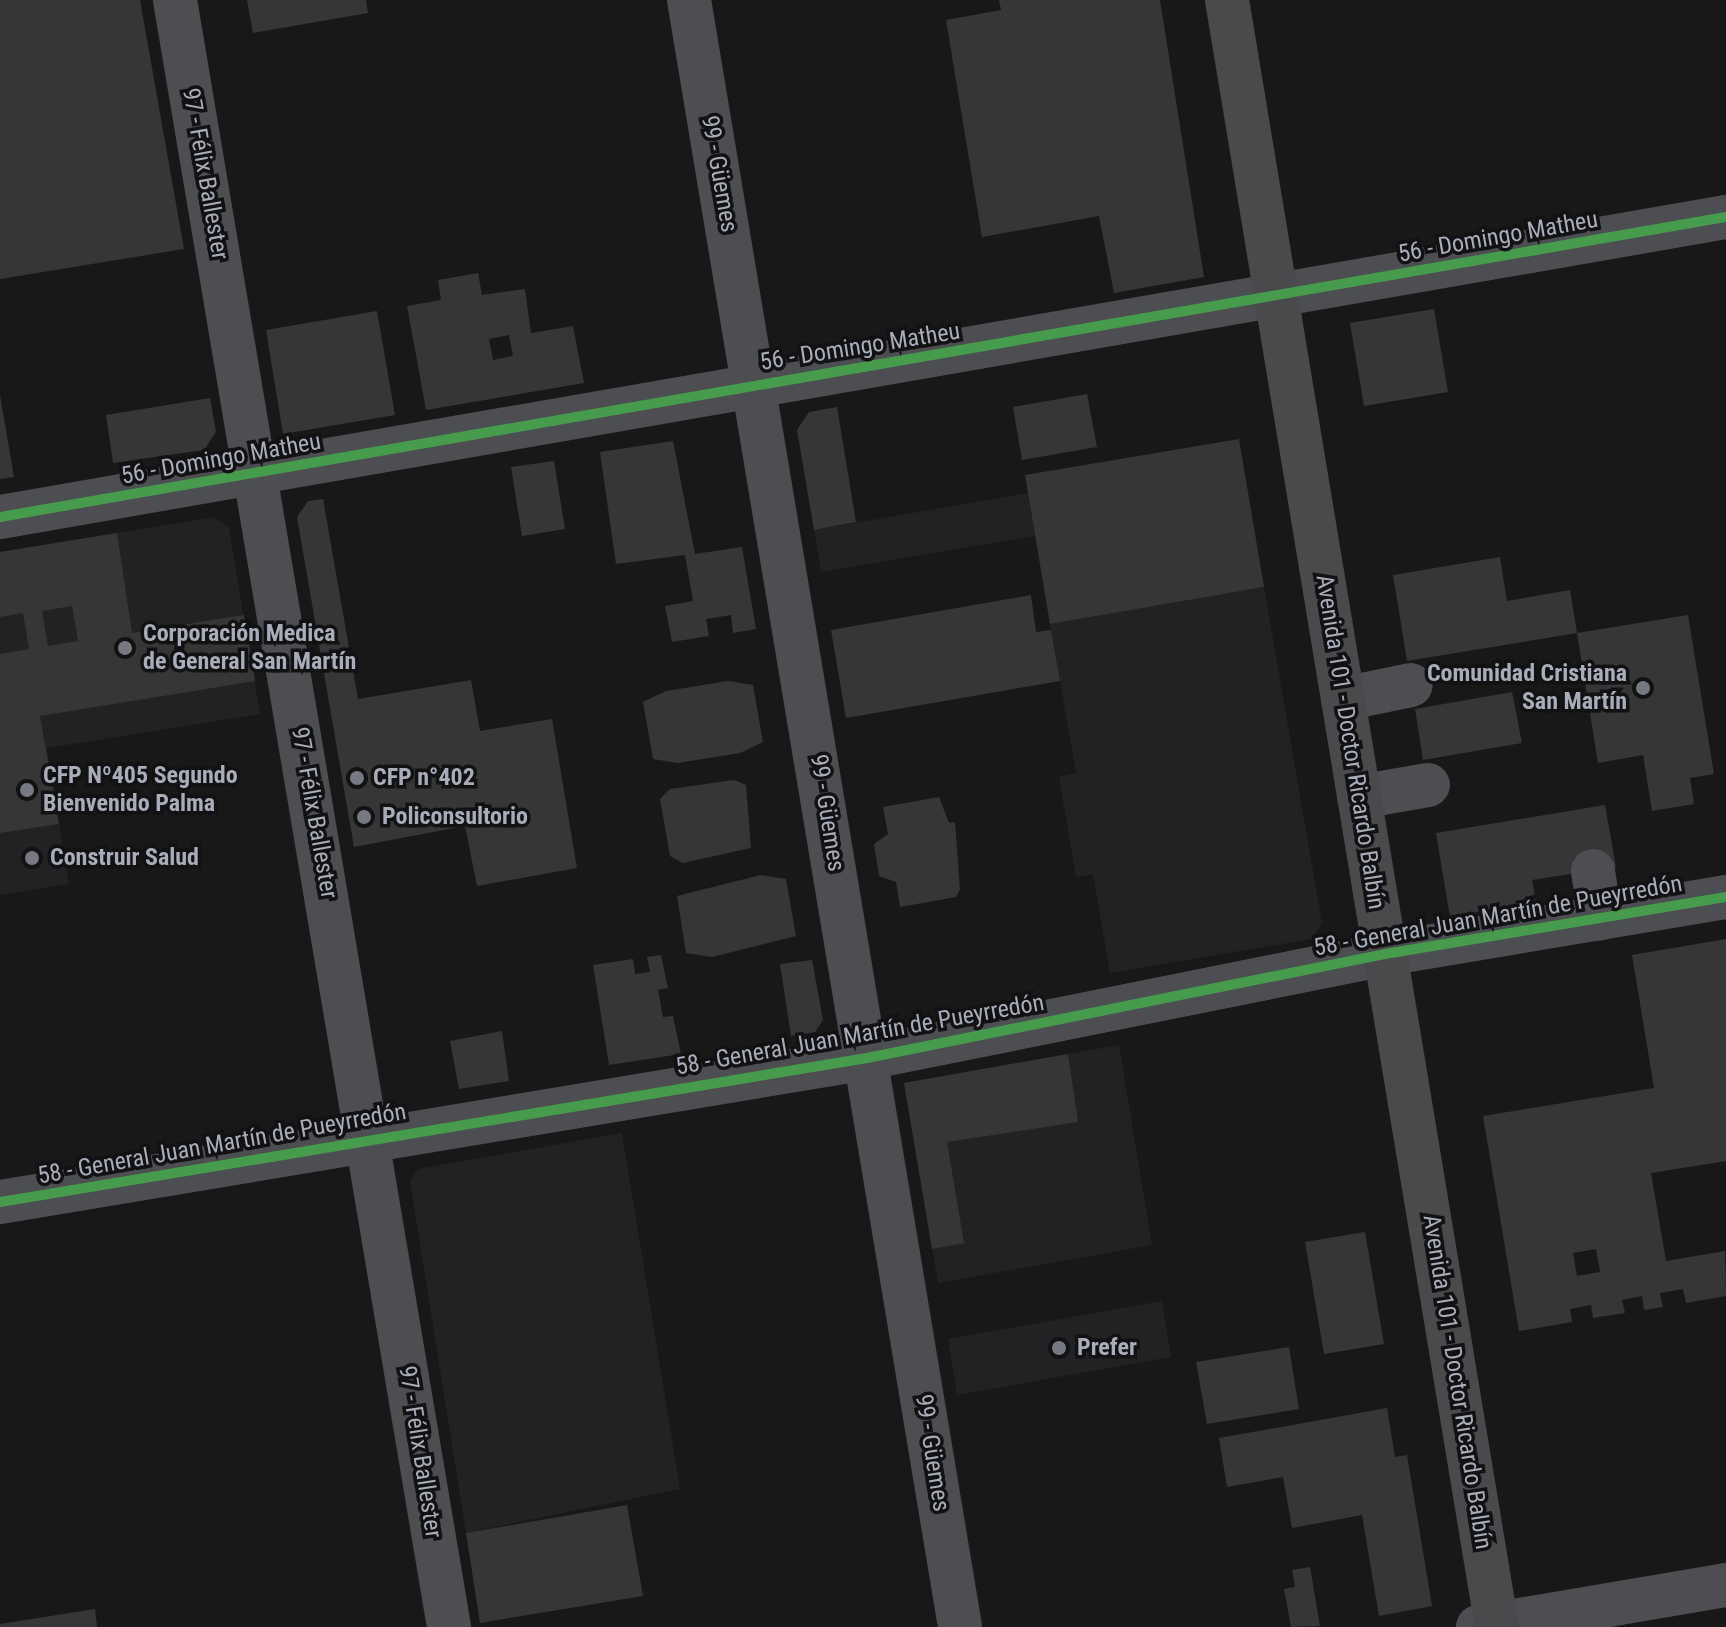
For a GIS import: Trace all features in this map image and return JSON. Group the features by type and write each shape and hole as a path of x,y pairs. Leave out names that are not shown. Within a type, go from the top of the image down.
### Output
{"main road":[{"name":"Avenida 101 - Doctor Ricardo Balbín","path":"1227,0 1385,954 1490,1626"}],"street":[{"name":"97 - Félix Ballester","path":"175,0 449,1627"},
{"name":"99 - Güemes","path":"689,0 960,1627"},
{"name":"56 - Domingo Matheu","path":"0,517 755,385 1277,298 1726,217"},
{"path":"1343,699 1411,685"},
{"path":"1359,797 1428,785"},
{"path":"1593,871 1600,918"},
{"name":"58 - General Juan Martín de Pueyrredón","path":"0,1202 867,1058 1385,954 1726,897"},
{"path":"1490,1626 1726,1585"}],"shaded area":[{"path":"1028,493 1035,536 821,572 814,530"},
{"name":"Corporación Medica de General San Martín","path":"215,517 229,528 260,714 47,748 69,884 0,895 0,552"},
{"path":"1264,587 1322,923 1311,939 1110,973 1093,874 1076,877 1059,777 1076,773 1050,624"},
{"path":"1119,1045 1152,1245 938,1283 904,1083"},
{"path":"622,1133 680,1489 466,1533 410,1181 418,1169"},
{"name":"Prefer","path":"1162,1301 1171,1357 957,1395 948,1339"}],"building":[{"path":"0,0 140,0 184,249 0,279"},
{"path":"247,0 366,0 368,13 253,33"},
{"path":"999,0 1160,0 1204,277 1114,293 1099,216 982,237 946,20 1001,10"},
{"path":"478,273 482,295 525,289 531,333 573,326 584,383 426,410 407,306 441,300 438,280","holes":["509,335 513,356 493,360 489,339"]},
{"path":"1434,309 1448,392 1364,406 1350,323"},
{"path":"377,311 395,415 283,434 266,330"},
{"path":"1087,394 1097,447 1022,460 1013,407"},
{"path":"0,395 14,477 0,479"},
{"path":"210,398 216,432 204,450 113,463 106,415"},
{"path":"837,407 856,522 814,530 797,430 809,412"},
{"path":"1239,439 1264,587 1050,624 1025,475"},
{"path":"673,441 695,554 742,547 756,629 733,633 731,615 706,619 709,636 672,642 665,606 693,601 685,555 616,564 600,452"},
{"path":"554,461 565,529 522,536 511,467"},
{"path":"323,499 358,699 471,680 480,731 552,719 577,868 477,886 465,826 354,847 297,517 308,501"},
{"path":"117,533 132,633 244,615 255,681 40,716 59,824 0,833 0,654 29,649 23,613 0,617 0,552","holes":["72,606 78,641 48,646 42,611"]},
{"path":"1500,557 1507,601 1570,590 1577,633 1407,661 1393,575"},
{"path":"1031,595 1036,632 1051,630 1060,681 846,718 831,630"},
{"name":"Comunidad Cristiana San Martín","path":"1688,615 1714,774 1690,778 1694,804 1652,811 1643,755 1598,763 1577,633"},
{"path":"728,681 753,685 763,742 740,753 678,763 653,759 643,702 666,691"},
{"path":"1512,692 1522,743 1423,760 1415,709"},
{"path":"734,780 746,785 751,848 683,863 670,856 660,799 670,789"},
{"path":"939,797 949,823 955,822 960,889 956,897 900,907 896,882 879,876 874,844 888,834 883,807"},
{"path":"1605,805 1616,867 1532,880 1536,902 1450,917 1436,833"},
{"path":"761,875 786,879 796,936 712,957 686,953 677,896"},
{"path":"1726,939 1726,1161 1651,1173 1666,1261 1725,1251 1726,1296 1686,1303 1683,1289 1660,1293 1663,1307 1644,1310 1642,1296 1622,1300 1625,1313 1593,1318 1591,1305 1570,1309 1572,1322 1519,1331 1483,1116 1654,1088 1632,955","holes":["1596,1249 1600,1272 1577,1276 1573,1253"]},
{"path":"661,955 668,988 658,990 663,1017 673,1016 681,1054 609,1065 593,965 633,959 635,974 650,972 647,957"},
{"path":"812,960 823,1020 815,1032 791,1036 780,964"},
{"path":"502,1031 509,1081 459,1089 450,1041"},
{"path":"1068,1054 1078,1122 947,1142 964,1243 932,1249 904,1083"},
{"path":"1365,1232 1384,1344 1324,1354 1305,1242"},
{"path":"1289,1347 1299,1409 1207,1424 1196,1362"},
{"path":"1387,1408 1395,1457 1407,1455 1432,1606 1379,1616 1362,1515 1292,1528 1283,1477 1227,1487 1219,1438"},
{"path":"627,1505 643,1596 480,1623 466,1533"},
{"path":"1310,1567 1320,1626 1291,1627 1284,1589 1295,1587 1292,1570"},
{"path":"95,1609 97,1627 0,1627 0,1624"}],"cycle path":[{"path":"0,517 1726,217"},
{"path":"0,1202 867,1058 1385,954 1726,897"}],"place":[{"name":"Corporación Medica de General San Martín","path":"125,648"},
{"name":"Comunidad Cristiana San Martín","path":"1643,688"},
{"name":"CFP n°402","path":"357,778"},
{"name":"CFP Nº405 Segundo Bienvenido Palma","path":"27,790"},
{"name":"Policonsultorio","path":"364,817"},
{"name":"Construir Salud","path":"32,858"},
{"name":"Prefer","path":"1059,1348"}]}
